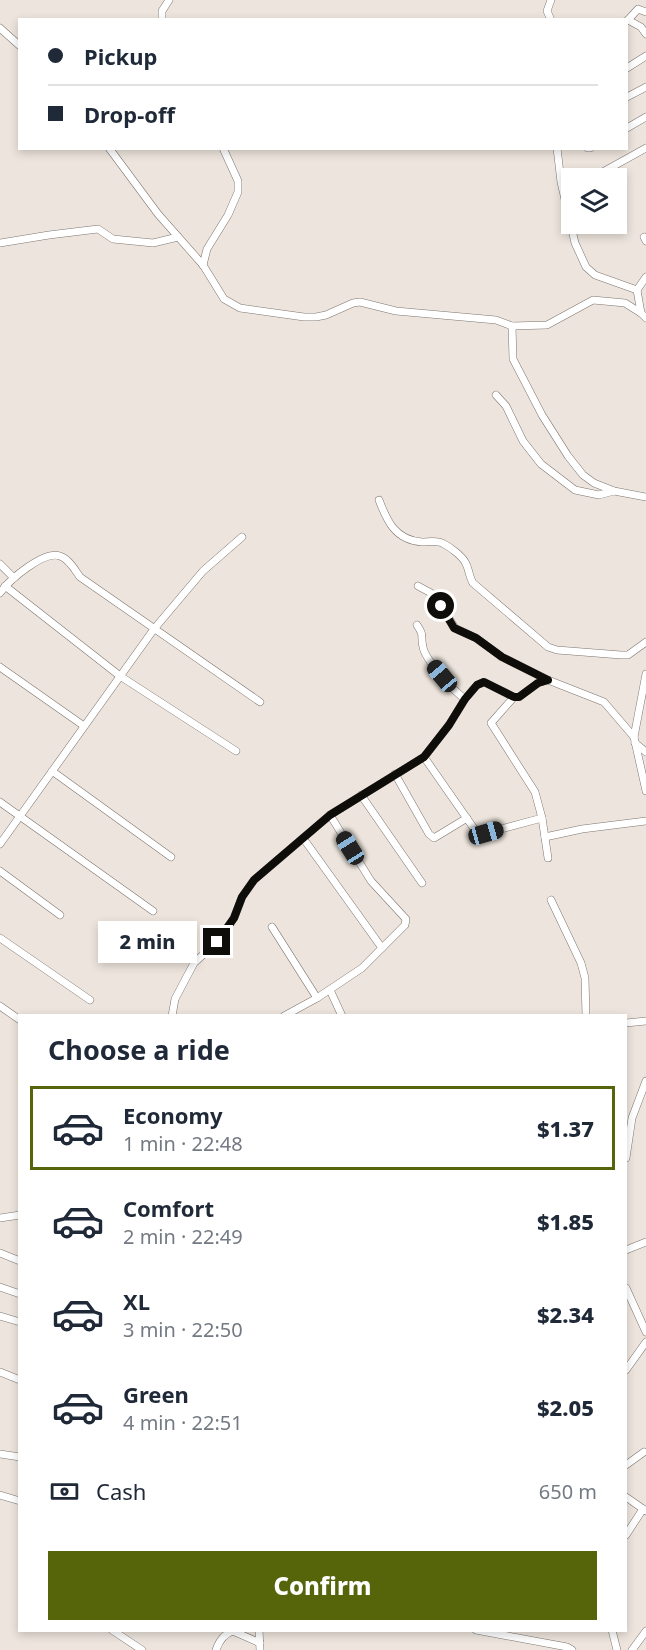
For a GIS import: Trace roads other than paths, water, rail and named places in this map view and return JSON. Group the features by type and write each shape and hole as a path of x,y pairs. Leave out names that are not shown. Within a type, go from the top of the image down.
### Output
{"street":[{"path":"162,18 162,11 169,0"},
{"path":"550,0 547,11 550,18"},
{"path":"646,12 638,9 628,20 641,27 646,34"},
{"path":"0,28 18,44"},
{"path":"628,67 646,56"},
{"path":"628,96 646,87"},
{"path":"628,127 646,117"},
{"path":"610,168 646,148"},
{"path":"110,150 158,214 203,266 224,299 240,308 316,317 360,302 396,311 496,320 512,326 548,325 593,300 625,303 643,316"},
{"path":"203,266 207,249 238,192 238,181 224,150"},
{"path":"557,150 561,182"},
{"path":"0,243 98,230 113,239 153,243 178,237"},
{"path":"573,234 586,267 595,275 637,290"},
{"path":"643,316 637,290 646,277"},
{"path":"512,326 513,359 542,416 568,456 583,475 594,483 646,497"},
{"path":"496,395 506,406 523,441 541,464 575,490 599,495 614,490"},
{"path":"379,500 388,524 395,531 415,541 442,542 448,546 465,561 473,584 548,647 557,650 628,655 646,642"},
{"path":"0,844 154,629 203,570 242,537"},
{"path":"0,593 5,586 29,567 50,555 59,555 68,560 80,577 260,702"},
{"path":"0,564 14,578"},
{"path":"5,586 120,676 236,751"},
{"path":"418,586 431,593 454,628 476,638 502,657 548,680 604,702 646,752"},
{"path":"417,625 422,633 423,648 429,660 456,692 465,699"},
{"path":"0,667 84,726"},
{"path":"646,674 634,740 646,791"},
{"path":"172,1014 175,999 194,963 217,942 234,918 242,897 254,880 330,815 424,757 477,685 484,682 514,697 519,697 538,683 548,680"},
{"path":"514,697 491,723 535,792 543,818 548,858"},
{"path":"424,757 475,830 480,833 543,818"},
{"path":"52,771 171,857"},
{"path":"395,774 429,834 434,838 467,818"},
{"path":"361,795 422,883"},
{"path":"0,802 153,911"},
{"path":"288,1014 330,990 362,968 405,925 405,919 371,881 330,815"},
{"path":"545,837 582,829 646,821"},
{"path":"303,838 382,948"},
{"path":"0,871 60,915"},
{"path":"551,900 581,963 585,978 586,1014"},
{"path":"272,927 317,998"},
{"path":"0,938 90,1000"},
{"path":"330,990 341,1014"},
{"path":"0,1006 18,1019"},
{"path":"627,1023 646,1021"},
{"path":"627,1142 629,1118 646,1080"},
{"path":"0,1218 18,1215"},
{"path":"627,1250 646,1242"},
{"path":"0,1253 18,1260"},
{"path":"0,1287 18,1293"},
{"path":"627,1290 646,1332"},
{"path":"0,1316 18,1321"},
{"path":"627,1369 646,1342"},
{"path":"0,1372 18,1379"},
{"path":"627,1464 644,1452"},
{"path":"0,1454 18,1457"},
{"path":"0,1495 18,1500"},
{"path":"627,1498 644,1510 627,1534"},
{"path":"636,1648 646,1631"},
{"path":"115,1632 142,1650"},
{"path":"216,1650 220,1641 229,1632"},
{"path":"235,1632 260,1647"},
{"path":"259,1632 260,1647"},
{"path":"487,1632 567,1647 572,1650"},
{"path":"606,1650 616,1647 612,1632"}]}
